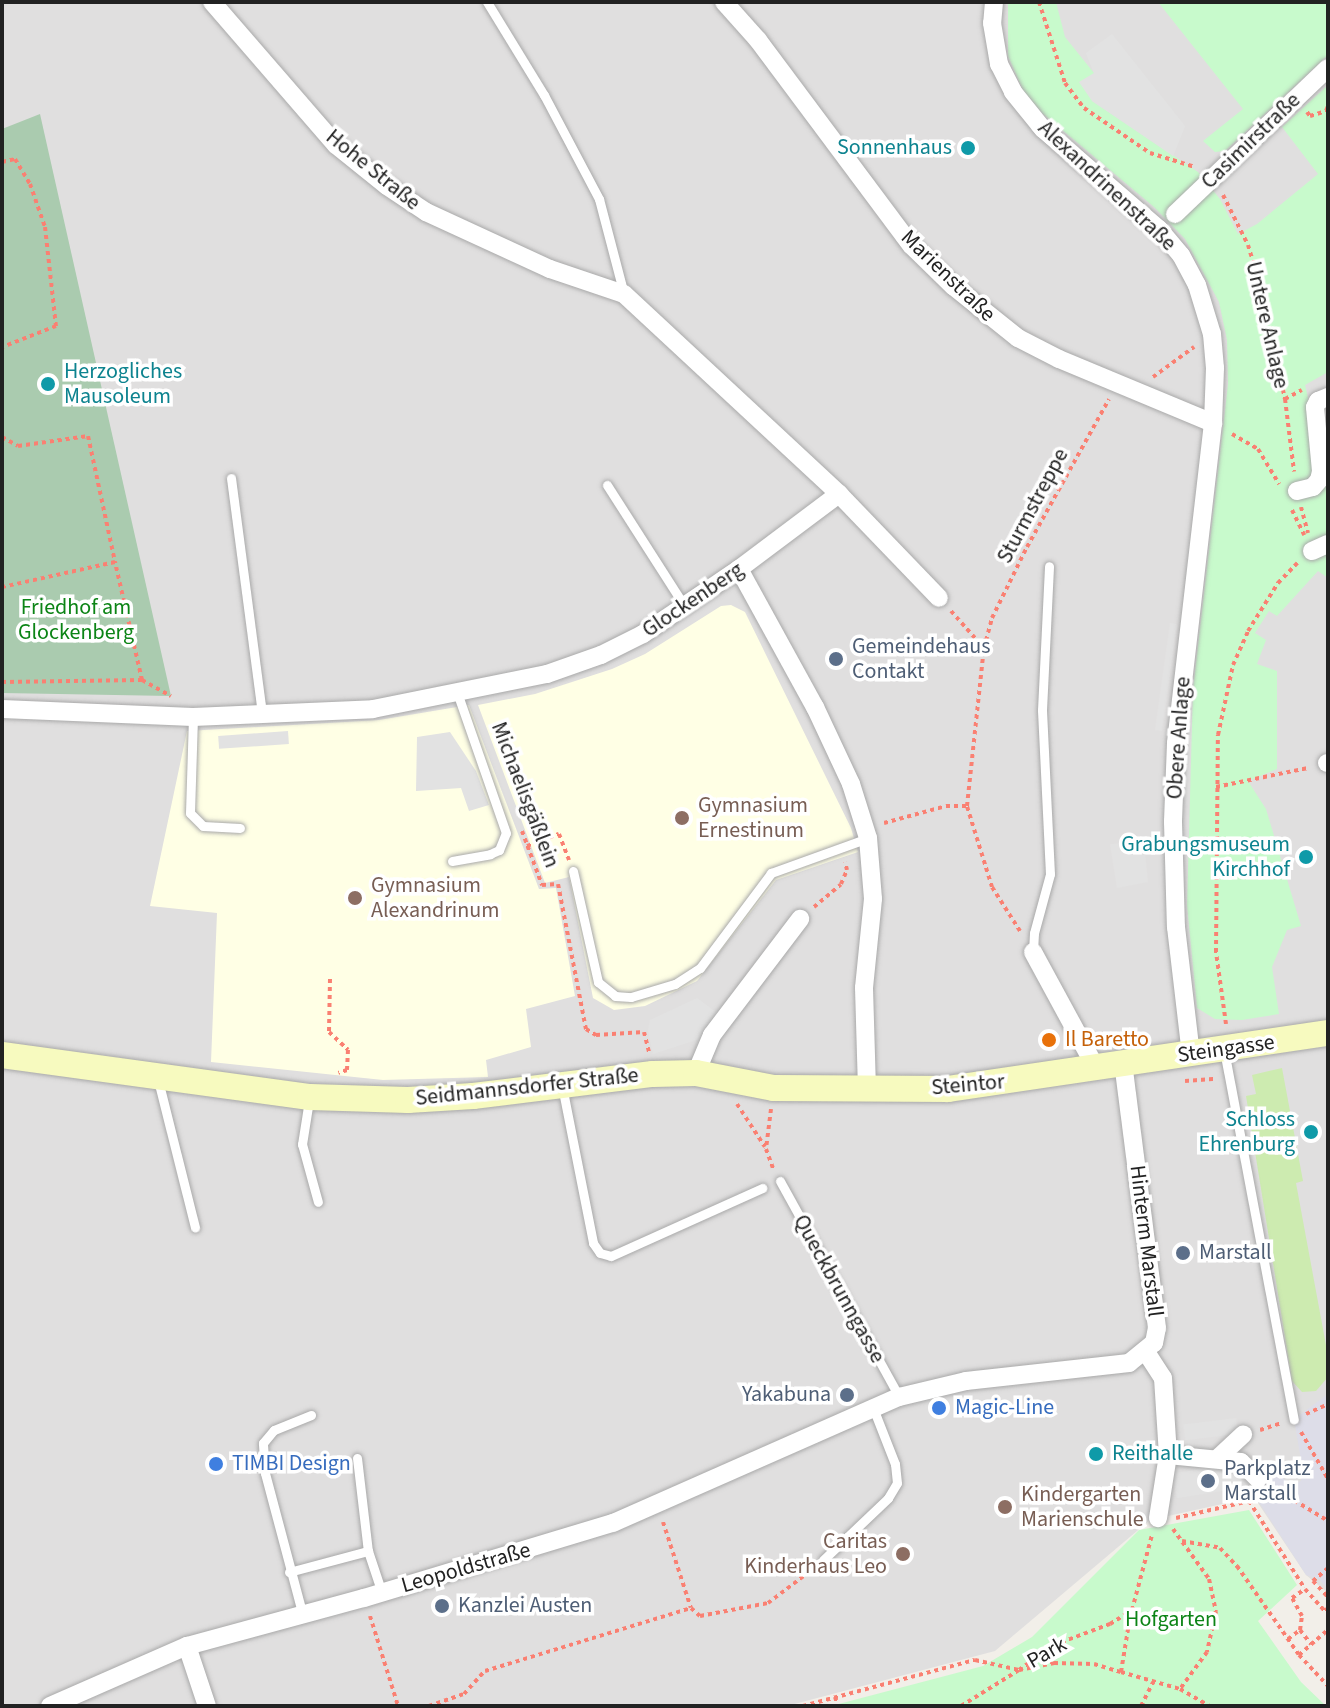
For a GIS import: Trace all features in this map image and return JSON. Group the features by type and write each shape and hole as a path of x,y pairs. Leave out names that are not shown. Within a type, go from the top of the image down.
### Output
{"street":[{"name":"Hohe Straße","path":"212,2 336,145 387,186 426,212 536,263 624,294 839,494"},
{"name":"Marienstraße","path":"724,2 758,40 911,245 953,286 1018,338 1213,423"},
{"name":"Alexandrinenstraße","path":"994,2 992,23 999,64 1013,92 1043,129 1159,229 1181,255 1197,285 1212,334 1215,368 1213,423"},
{"name":"Casimirstraße","path":"1175,214 1328,68"},
{"path":"1288,493 1313,487 1319,480 1321,471 1315,407 1318,401 1328,397"},
{"name":"Obere Anlage","path":"1191,1054 1176,927 1175,759 1213,423"},
{"path":"839,494 939,598"},
{"name":"Glockenberg","path":"2,709 193,717 373,709 547,674 601,655 685,607 839,494"},
{"path":"739,569 815,707 851,784 866,833 873,899 864,988 867,1091"},
{"path":"696,1073 712,1035 800,919"},
{"path":"1033,952 1096,1068"},
{"name":"Steingasse","path":"1123,1064 1191,1054 1226,1041 1328,1033"},
{"name":"Seidmannsdorfer Straße","path":"2,1055 310,1097 408,1100 653,1074 696,1073 774,1088 813,1089"},
{"name":"Steintor","path":"813,1089 948,1089 1123,1064"},
{"name":"Hinterm Marstall","path":"1123,1064 1157,1328 1154,1343 1146,1352"},
{"path":"1146,1352 1163,1378 1168,1455 1162,1519"},
{"name":"Leopoldstraße","path":"50,1706 187,1646 303,1616 564,1540 657,1504 899,1397 966,1381 1129,1363 1146,1352"},
{"path":"1219,1457 1247,1434"},
{"path":"1168,1455 1219,1457 1241,1462 1258,1479"},
{"path":"187,1646 207,1706"}],"lane":[{"path":"487,2 544,95 599,199 624,294"},
{"path":"231,478 262,714"},
{"path":"607,485 685,607"},
{"path":"1033,952 1034,933 1050,874 1042,710 1049,566"},
{"path":"452,861 499,850 506,833 457,692"},
{"path":"193,717 190,813 203,826 240,828"},
{"path":"573,871 598,982 615,996 631,997 675,984 700,968 771,873 866,833"},
{"path":"1226,1041 1294,1419"},
{"path":"157,1077 195,1227"},
{"path":"561,1085 593,1243 600,1253 611,1256 762,1188"},
{"path":"310,1097 302,1127 302,1144 318,1202"},
{"name":"Queckbrunngasse","path":"780,1181 899,1397"},
{"path":"823,1560 888,1498 897,1483 895,1464 873,1408"},
{"path":"303,1616 265,1473 263,1443 274,1430 311,1415"},
{"path":"357,1458 373,1596"},
{"path":"289,1572 368,1551"}],"path":[{"path":"1039,2 1065,83 1084,108 1150,153 1197,168 1215,179"},
{"path":"2,162 15,159 30,184 45,227 56,326 2,347"},
{"name":"Untere Anlage","path":"1215,179 1248,245 1259,280 1285,399 1288,493 1320,548"},
{"path":"1126,387 1212,334"},
{"name":"Sturmstreppe","path":"984,648 992,618 1027,547 1126,387"},
{"path":"1213,423 1258,449 1320,548 1278,583 1248,631 1233,665 1218,735 1216,952 1226,1041"},
{"path":"2,437 18,446 88,436 142,680 2,682"},
{"path":"2,587 115,562"},
{"path":"939,598 984,648 967,806 992,887 1033,952"},
{"path":"1216,787 1327,763"},
{"path":"866,833 946,806 967,806"},
{"name":"Michaelisgäßlein","path":"517,817 542,885 558,884 586,1029 596,1035 644,1032 653,1074"},
{"path":"527,846 559,834 573,871"},
{"path":"800,919 841,884 847,870 841,846"},
{"path":"327,1077 347,1070 348,1050 329,1032 330,979"},
{"path":"766,1149 771,1109"},
{"path":"744,1114 766,1149 769,1161"},
{"path":"1247,1434 1328,1404"},
{"path":"1294,1419 1328,1479"},
{"path":"1258,1479 1328,1521"},
{"path":"1121,1672 1132,1610 1162,1519 1249,1501 1305,1589 1325,1611 1328,1608"},
{"path":"657,1504 691,1608 700,1616 768,1603 780,1597 823,1560"},
{"path":"1180,1689 1207,1652 1216,1611 1209,1579 1182,1541 1220,1548 1237,1566 1299,1655 1328,1686"},
{"path":"1328,1568 1313,1581 1328,1597"},
{"path":"1305,1589 1292,1598 1302,1616 1300,1630 1311,1644"},
{"path":"373,1596 398,1706"},
{"path":"429,1706 464,1694 485,1671 691,1608"},
{"name":"Park","path":"803,1706 975,1660 1019,1670 1054,1645 1110,1624 1132,1610"},
{"path":"1287,1639 1300,1630"},
{"path":"1299,1655 1328,1630"},
{"path":"961,1706 1019,1670 1054,1663 1094,1664 1180,1689 1210,1706"},
{"path":"1141,1706 1153,1682"},
{"path":"835,1697 838,1706"}],"shaded area":[{"path":"2,2 1328,2 1328,1593 1306,1575 1254,1497 1150,1520 995,1651 787,1706 2,1706"},
{"path":"1112,34 1185,126 1173,156 1092,101 1079,82 1094,73 1086,53"},
{"name":"Gymnasium Ernestinum","path":"731,605 745,612 851,828 858,852 776,880 697,981 645,1006 614,1010 593,998 569,877 545,883 478,705 535,694 612,669 645,654 721,606"},
{"path":"1170,623 1177,624 1162,731 1155,730"},
{"name":"Gymnasium Alexandrinum","path":"469,705 539,889 556,888 575,996 526,1009 531,1047 486,1060 488,1077 383,1080 211,1062 217,913 150,906 187,731 379,720"},
{"path":"288,731 289,744 219,749 218,736"},
{"path":"450,732 476,771 489,805 469,811 461,788 416,791 417,737"},
{"path":"1144,843 1148,882 1117,888 1110,844"},
{"path":"697,998 724,1018 712,1035 653,1054 648,1030 650,1020"},
{"path":"1328,1394 1328,1589 1319,1579 1306,1575 1255,1496 1258,1479 1271,1466 1290,1485 1301,1481 1303,1472 1294,1419"},
{"name":"Parkplatz Marstall","path":"1236,1418 1238,1434 1185,1440 1183,1424"},
{"name":"Parkplatz Marstall","path":"1239,1463 1243,1488 1177,1498 1173,1473"}],"green space":[{"path":"1008,2 1056,2 1065,37 1094,73 1092,101 1198,172 1220,199 1238,234 1257,224 1318,174 1282,127 1328,85 1328,372 1305,385 1328,481 1328,578 1318,571 1277,616 1269,611 1255,633 1266,640 1257,664 1277,671 1277,769 1248,781 1266,809 1301,926 1287,930 1272,967 1279,1014 1242,1020 1215,1019 1197,1008 1187,905 1193,689 1228,384 1227,340 1219,302 1185,239 1154,207 1042,113 1023,90 1008,56"},
{"path":"1158,2 1328,2 1328,55 1225,151 1215,152 1203,141 1243,109"},
{"name":"Friedhof am Glockenberg","path":"40,114 171,696 2,693 2,129"},
{"path":"1282,1068 1303,1181 1296,1183 1328,1356 1328,1377 1316,1391 1302,1392 1292,1381 1246,1096 1256,1094 1252,1075"},
{"name":"Hofgarten","path":"1249,1510 1297,1585 1258,1621 1301,1682 1326,1706 831,1706 983,1666 1032,1637 1139,1530"}],"place":[{"name":"Sonnenhaus","path":"968,148"},
{"name":"Herzogliches Mausoleum","path":"48,384"},
{"name":"Gemeindehaus Contakt","path":"836,659"},
{"name":"Gymnasium Ernestinum","path":"682,818"},
{"name":"Grabungsmuseum Kirchhof","path":"1306,857"},
{"name":"Gymnasium Alexandrinum","path":"355,898"},
{"name":"Il Baretto","path":"1049,1040"},
{"name":"Schloss Ehrenburg","path":"1311,1132"},
{"name":"Marstall","path":"1183,1253"},
{"name":"Yakabuna","path":"847,1395"},
{"name":"Magic-Line","path":"939,1408"},
{"name":"Reithalle","path":"1096,1454"},
{"name":"TIMBI Design","path":"216,1464"},
{"name":"Parkplatz Marstall","path":"1208,1481"},
{"name":"Kindergarten Marienschule","path":"1005,1507"},
{"name":"Caritas Kinderhaus Leo","path":"903,1554"},
{"name":"Kanzlei Austen","path":"442,1606"}]}
